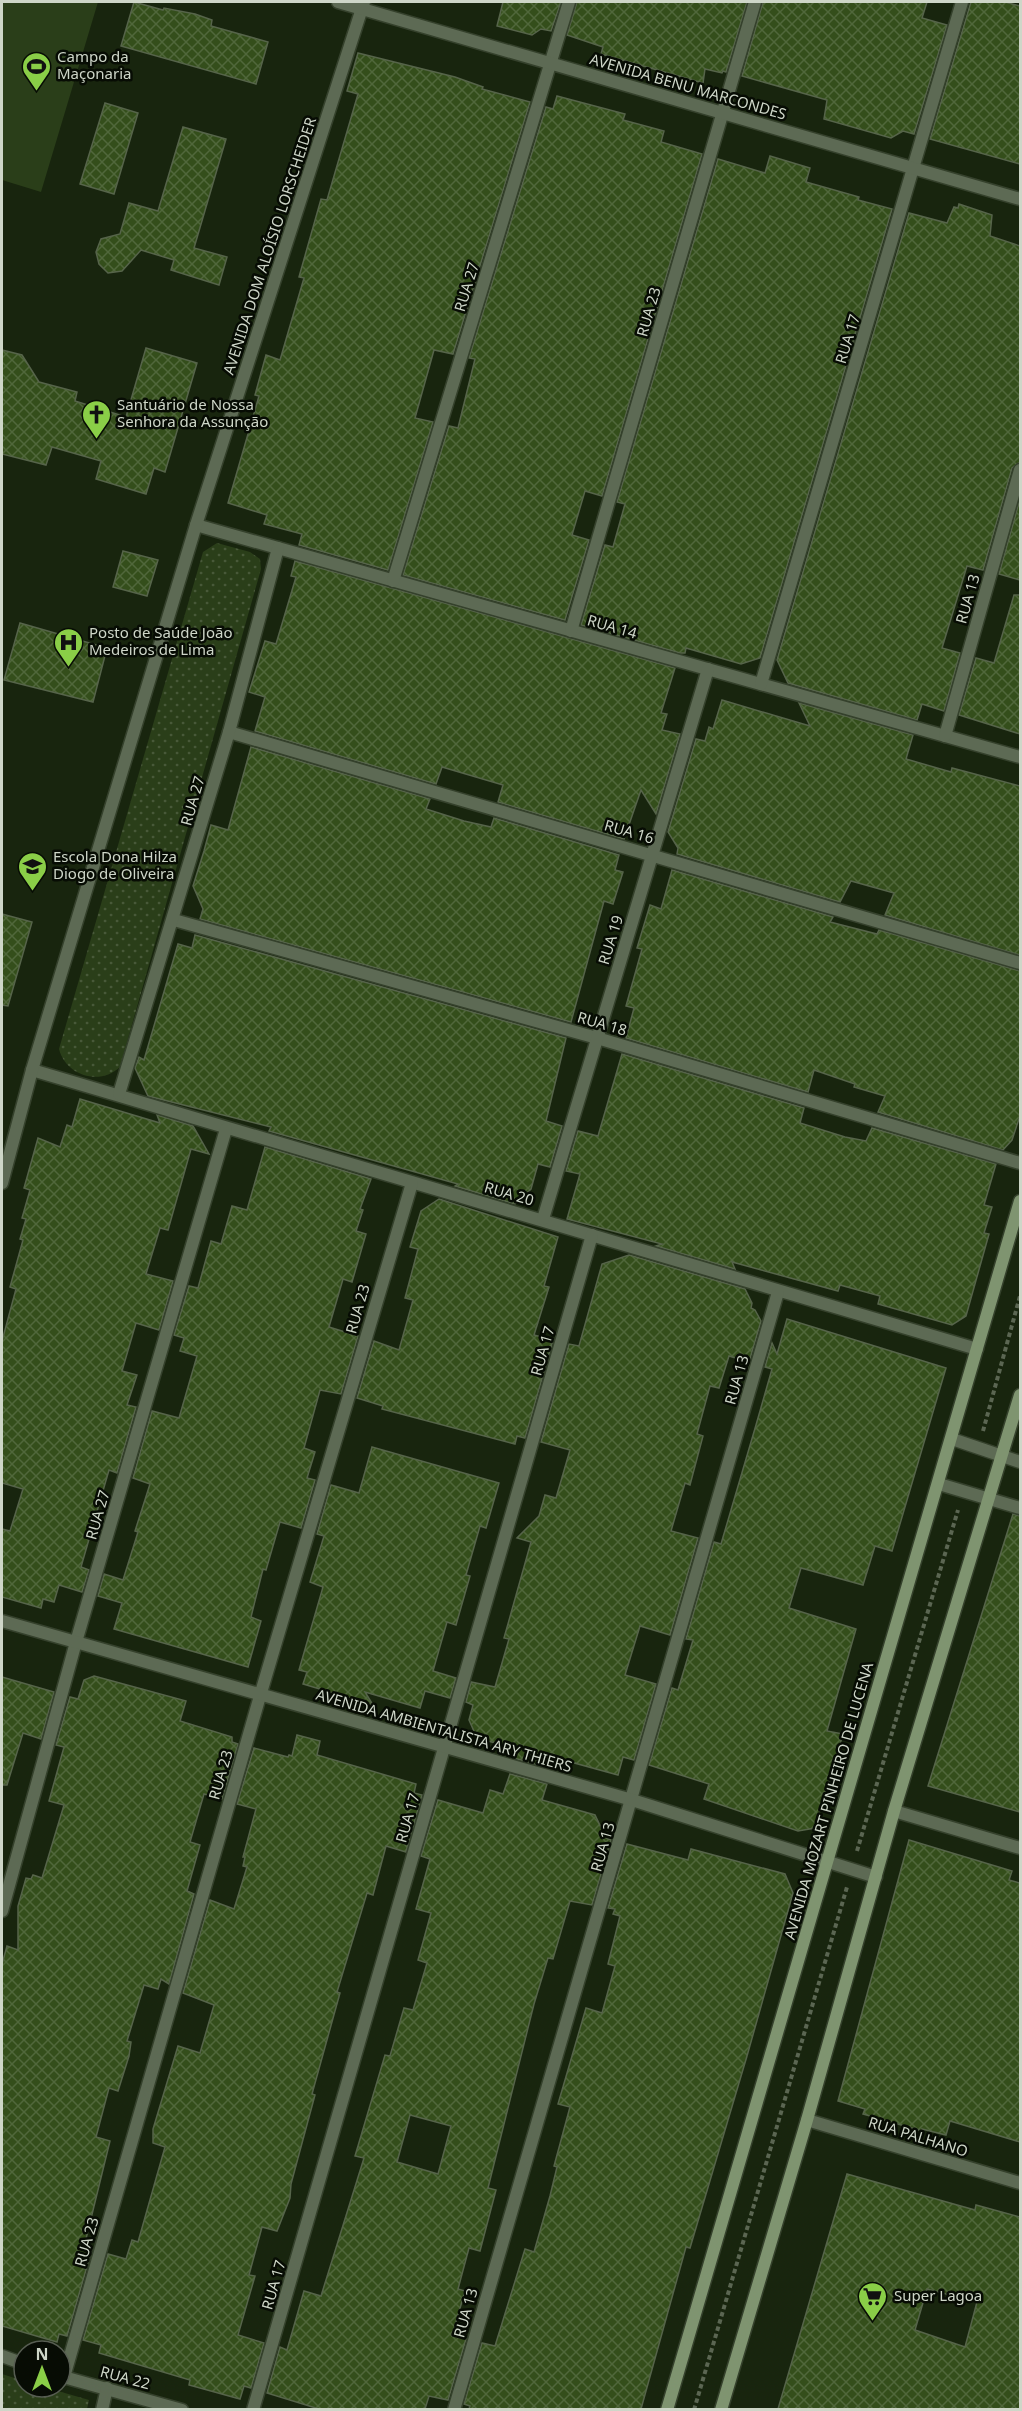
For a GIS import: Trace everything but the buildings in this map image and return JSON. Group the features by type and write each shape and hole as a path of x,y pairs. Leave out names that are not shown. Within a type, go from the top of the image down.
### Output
{"main road":[{"name":"AVENIDA MOZART PINHEIRO DE LUCENA","path":"667,2409 1020,1201"},
{"path":"722,2409 807,2120 894,1811 991,1498 1020,1395"}],"street":[{"name":"AVENIDA BENU MARCONDES","path":"343,2 363,5 552,63 1020,198"},
{"name":"RUA 27","path":"393,581 569,2"},
{"name":"RUA 23","path":"571,631 755,2"},
{"name":"RUA 17","path":"761,684 962,2"},
{"name":"AVENIDA DOM ALOÍSIO LORSCHEIDER","path":"2,1184 32,1070 196,525 363,5"},
{"name":"RUA 13","path":"945,736 1020,470"},
{"name":"RUA 14","path":"196,525 1020,757"},
{"name":"RUA 27","path":"119,1094 174,920 229,732 278,549"},
{"name":"RUA 19","path":"543,1219 708,669"},
{"name":"RUA 16","path":"229,732 1020,963"},
{"name":"RUA 18","path":"174,920 597,1038 1020,1163"},
{"name":"RUA 20","path":"32,1070 119,1094 226,1129 411,1183 543,1219 778,1292 976,1349"},
{"name":"RUA 27","path":"2,1911 76,1642 226,1129"},
{"name":"RUA 23","path":"72,2343 411,1183"},
{"name":"RUA 17","path":"253,2409 592,1235"},
{"name":"RUA 13","path":"454,2409 778,1292"},
{"path":"952,1439 1020,1462"},
{"path":"939,1484 1020,1508"},
{"name":"AVENIDA AMBIENTALISTA ARY THIERS","path":"2,1621 632,1800 876,1877"},
{"path":"894,1811 1020,1848"},
{"name":"RUA PALHANO","path":"807,2120 1020,2184"},
{"name":"RUA 22","path":"72,2379 182,2409"},
{"path":"102,2409 107,2388"}],"green space":[{"name":"Campo da Maçonaria","path":"2,2 98,2 41,192 2,180"},
{"path":"217,543 250,552 260,559 261,569 120,1067 103,1076 85,1075 69,1066 59,1049 203,552"},
{"path":"2,2374 12,2377 12,2399 72,2399 72,2395 89,2400 87,2409 2,2409"}],"place":[{"name":"Campo da Maçonaria","path":"36,92"},
{"name":"Santuário de Nossa Senhora da Assunção","path":"96,440"},
{"name":"Posto de Saúde João Medeiros de Lima","path":"68,668"},
{"name":"Escola Dona Hilza Diogo de Oliveira","path":"32,892"},
{"name":"Super Lagoa","path":"873,2322"}]}
